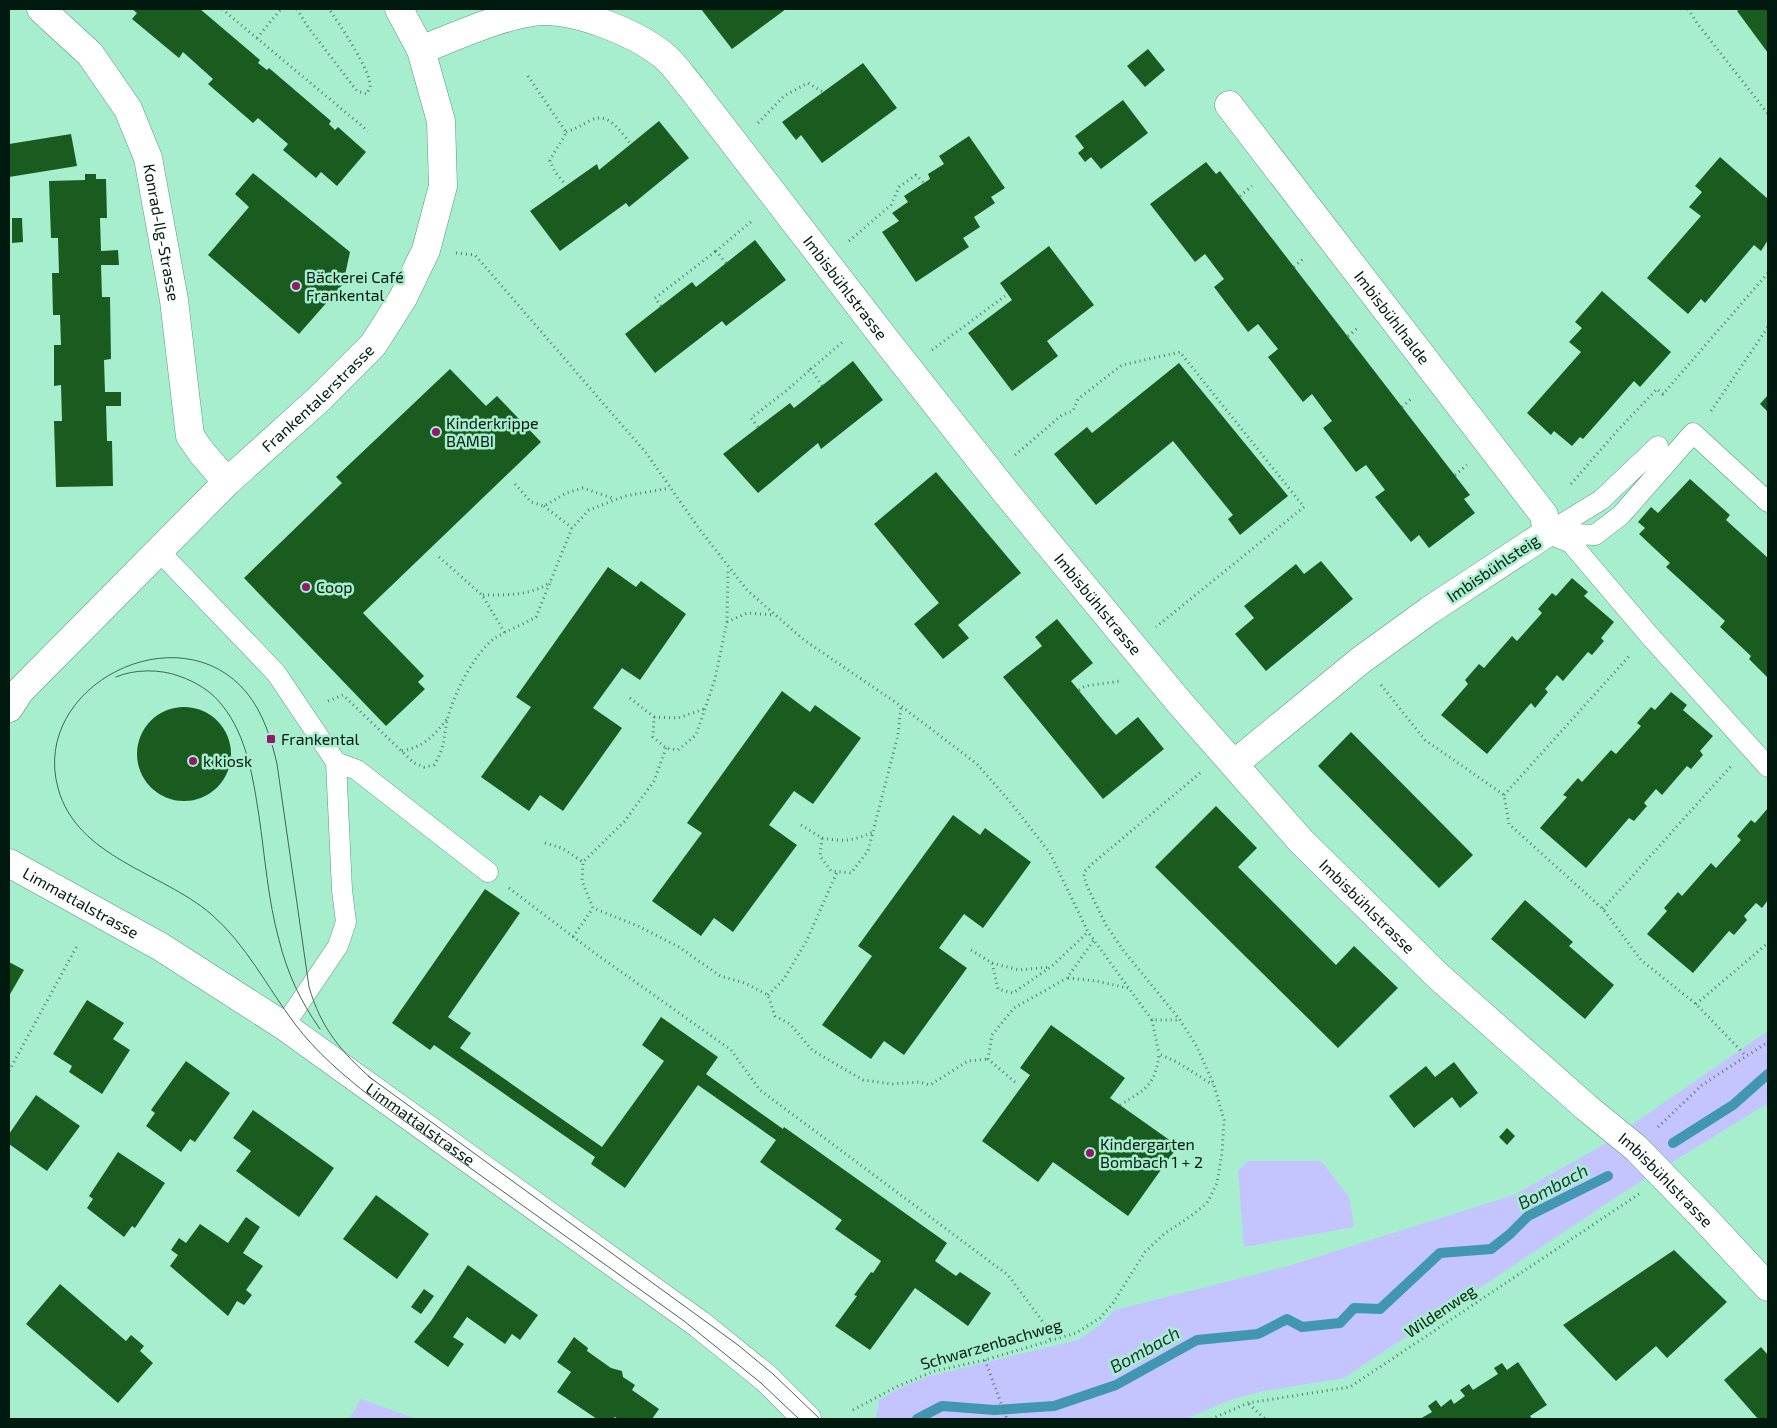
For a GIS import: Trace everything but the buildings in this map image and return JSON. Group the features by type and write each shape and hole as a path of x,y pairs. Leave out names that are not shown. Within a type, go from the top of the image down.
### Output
{"street":[{"name":"Konrad-Ilg-Strasse","path":"41,9 90,54 128,110 148,158 174,300 190,436 227,482"},
{"name":"Frankentalerstrasse","path":"9,708 20,691 158,550 227,482 319,399 374,345 403,298 426,250 442,186 442,168 441,121 421,50 399,9"},
{"name":"Imbisbühlstrasse","path":"421,50 506,18 541,11 571,14 597,22 633,36 663,55 691,87 1004,490 1179,702 1301,841 1438,976 1587,1108 1636,1148 1768,1286"},
{"name":"Imbisbühlhalde","path":"1229,105 1546,524"},
{"name":"Imbisbühlsteig","path":"1229,758 1546,524"},
{"name":"Limmattalstrasse","path":"9,864 161,947 284,1026 699,1324 766,1378 807,1419"}],"lane":[{"name":"Imbisbühlsteig","path":"1546,524 1596,535 1621,515 1693,433"},
{"path":"1693,433 1768,502"},
{"path":"1658,446 1601,500 1546,524 1571,543 1649,635 1768,767"},
{"path":"158,550 276,673 336,762 342,890 346,922 338,946 284,1026"},
{"path":"336,762 357,770 488,872"}],"path":[{"path":"222,9 368,131"},
{"path":"257,38 282,9"},
{"path":"297,9 308,27 357,91 366,94 370,87 369,78 356,51 329,9"},
{"path":"1688,9 1696,24 1768,114"},
{"path":"528,76 566,132"},
{"path":"752,129 784,96 808,83 823,92"},
{"path":"566,132 594,119 605,118 612,123 630,144"},
{"path":"566,132 562,142 553,152 550,161 555,172 566,185"},
{"path":"852,239 891,205 898,187 916,175 924,183"},
{"path":"1240,196 1246,190"},
{"path":"661,306 655,298 754,220"},
{"path":"716,251 726,263"},
{"path":"475,255 647,454 728,567 747,590 804,640 901,706 977,764 1011,803 1050,853 1088,932 1152,1020 1159,1054 1157,1072 1147,1089 1120,1105"},
{"path":"1294,267 1301,262"},
{"path":"1546,524 1617,431 1657,389 1663,394 1768,273"},
{"path":"934,348 1005,296"},
{"path":"1693,433 1711,411 1768,327"},
{"path":"1348,336 1355,331"},
{"path":"758,428 751,418 848,338"},
{"path":"1016,454 1062,415 1073,411 1078,399 1122,365 1180,352 1304,507 1154,629"},
{"path":"811,369 822,386"},
{"path":"1402,407 1412,398"},
{"path":"515,484 531,502 544,506 572,528"},
{"path":"544,506 566,493 583,488 616,500"},
{"path":"326,702 342,695 414,763 424,767 434,765 440,756 446,738 448,718 459,688 475,660 494,638 536,617 572,528 590,510 625,496 670,488"},
{"path":"439,557 482,595 505,633"},
{"path":"654,717 653,736 666,748 678,750 696,735 716,679 727,622 728,567"},
{"path":"482,595 515,596 541,589 551,582"},
{"path":"727,622 747,613 775,615"},
{"path":"1504,795 1649,635"},
{"path":"1361,660 1425,740 1504,795 1510,824 1603,909 1641,960 1696,1004 1746,1056"},
{"path":"1078,690 1085,686 1124,681 1128,678"},
{"path":"630,698 654,717 678,718 705,708"},
{"path":"822,838 820,856 831,871 851,873 868,851 898,735 901,706"},
{"path":"401,751 416,748 427,742 448,718"},
{"path":"1603,909 1750,746"},
{"path":"666,748 654,781 624,822 583,862 582,881 593,908 638,926 679,947 720,976 745,983 768,995 776,1016 790,1024 812,1050 863,1080 892,1084 919,1082 930,1085 968,1061 988,1059 1015,1082"},
{"name":"Schwarzenbachweg","path":"853,1410 898,1386 935,1371 985,1360 1076,1333 1100,1318 1113,1304 1145,1252 1164,1234 1191,1216 1207,1202 1217,1183 1222,1153 1224,1120 1214,1085 1197,1047 1180,1020 1123,950 1106,925 1084,876 1085,871 1092,864 1229,758"},
{"path":"801,824 822,838 841,841 873,832"},
{"path":"545,843 562,848 583,862"},
{"path":"488,872 592,951 731,1050 760,1090 1008,1276 1046,1326 1050,1340"},
{"path":"768,995 784,979 807,940 836,872"},
{"path":"573,937 593,908"},
{"path":"992,963 998,989 1013,994 1052,966 1088,932"},
{"path":"988,1059 992,1035 1014,1008 1067,978 1094,940"},
{"path":"1696,1004 1768,943"},
{"path":"9,1071 78,944"},
{"path":"971,950 992,963 1019,970 1052,966"},
{"path":"1067,978 1096,981 1128,988"},
{"path":"1152,1020 1180,1020"},
{"path":"1636,1148 1702,1085 1768,1042"},
{"path":"1159,1054 1177,1062 1214,1085"},
{"name":"Wildenweg","path":"1211,1419 1248,1403 1350,1386 1664,1177"},
{"path":"985,1360 1007,1419"},
{"path":"1248,1403 1265,1419"}],"shaded area":[{"path":"1768,1031 1768,1103 1624,1192 1344,1378 1263,1391 1230,1400 1186,1419 876,1419 879,1400 902,1387 930,1376 1078,1340 1099,1326 1115,1310 1285,1267 1514,1195 1598,1148"},
{"path":"1248,1161 1321,1161 1349,1197 1354,1227 1244,1247 1238,1171"},
{"path":"361,1399 417,1419 349,1419"}],"waterway":[{"name":"Bombach","path":"1673,1143 1733,1105 1768,1074"},
{"name":"Bombach","path":"917,1419 942,1406 995,1410 1054,1406 1116,1385 1197,1340 1258,1334 1287,1319 1302,1327 1340,1323 1354,1308 1380,1309 1440,1253 1491,1249 1528,1216 1608,1176"}],"tram line":[{"path":"373,1080 342,1049 326,1027 309,987 277,764 266,726 253,701 247,693 218,669 185,658 150,660 116,671 88,691 66,718 55,751 58,788 68,812 83,831 102,848 191,899 224,926 246,952 303,1034 330,1063 350,1080 684,1321 761,1383 799,1419"},
{"path":"116,677 131,672 147,671 164,672 179,676 208,691 218,700 231,717 248,758 259,816 272,910 282,952 300,997 320,1029"},
{"path":"368,1076 738,1345 773,1374 820,1419"}],"place":[{"name":"Bäckerei Café Frankental","path":"296,286"},
{"name":"Kinderkrippe BAMBI","path":"436,432"},
{"name":"Coop","path":"306,587"},
{"name":"Frankental","path":"271,739"},
{"name":"k kiosk","path":"193,761"},
{"name":"Kindergarten Bombach 1 + 2","path":"1090,1153"}]}
